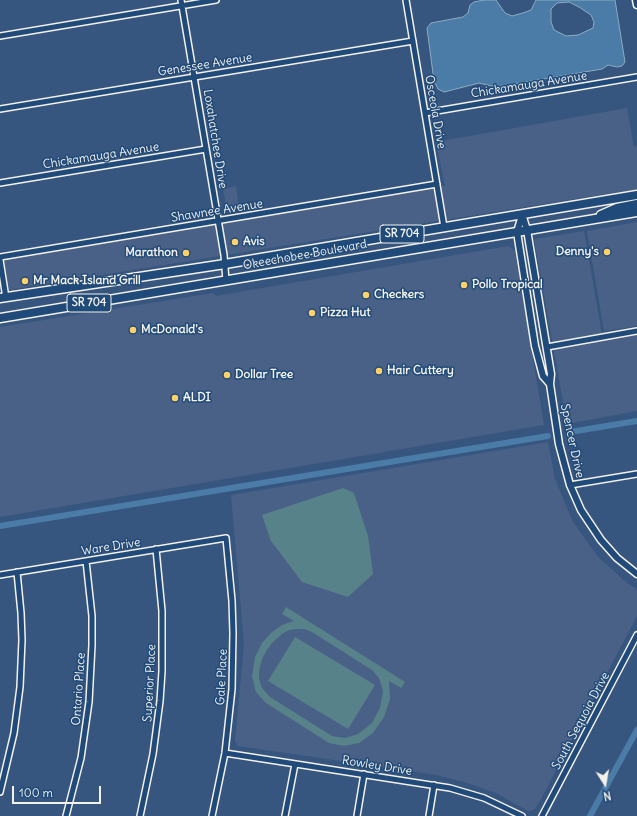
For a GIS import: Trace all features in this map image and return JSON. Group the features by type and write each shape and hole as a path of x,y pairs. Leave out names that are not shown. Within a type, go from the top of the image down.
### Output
{"main road":[{"name":"Okeechobee Boulevard","path":"3,298 225,264 637,195"},
{"path":"589,220 617,208 637,204"},
{"name":"Okeechobee Boulevard","path":"0,318 637,212"}],"street":[{"path":"0,36 182,3 216,0"},
{"name":"Osceola Drive","path":"406,0 444,227"},
{"path":"636,0 637,4"},
{"name":"Loxahatchee Drive","path":"182,3 225,264 226,281"},
{"name":"Genessee Avenue","path":"0,109 413,41"},
{"name":"Chickamauga Avenue","path":"425,112 637,77"},
{"name":"Chickamauga Avenue","path":"0,183 206,149"},
{"name":"Shawnee Avenue","path":"0,257 437,184"},
{"name":"Spencer Drive","path":"522,214 528,230 547,346 551,374 550,384 561,450 570,485 581,510 601,540 617,558 637,574"},
{"name":"Spencer Drive","path":"522,214 517,232 535,346 543,376 550,384"},
{"path":"0,260 3,298"},
{"path":"528,299 535,303 541,310"},
{"path":"547,346 637,331"},
{"path":"570,485 637,474"},
{"name":"Ware Drive","path":"0,575 226,538"},
{"name":"Gale Place","path":"212,816 225,753 232,688 232,601 226,538"},
{"name":"Superior Place","path":"140,816 154,754 162,671 162,611 156,549"},
{"name":"Ontario Place","path":"66,816 81,758 90,702 92,645 91,602 86,561"},
{"path":"0,792 9,760 20,687 22,640 17,572"},
{"name":"South Sequoia Drive","path":"542,816 637,634"},
{"name":"Rowley Drive","path":"225,753 450,788 479,796 522,816"},
{"path":"285,816 295,764"},
{"path":"357,816 364,774"},
{"path":"428,816 434,785"}],"shaded area":[{"path":"496,0 505,13 512,16 531,10 536,0 615,0 625,62 622,66 617,67 608,65 602,69 496,87 479,83 444,92 438,89 434,81 427,28 431,23 463,17 468,13 470,5 474,2","holes":["569,2 591,15 594,22 593,28 578,35 566,36 554,30 551,22 551,9 557,3"]},
{"path":"627,108 634,147 637,146 637,189 8,290 3,259 445,186 436,142"},
{"path":"236,186 239,208 227,210 223,189"},
{"path":"637,222 637,326 604,331 587,231"},
{"path":"584,231 603,340 637,335 637,411 567,424 534,239"},
{"path":"508,246 515,251 544,425 0,517 0,327 213,293 216,296"},
{"path":"548,442 555,479 573,522 598,557 627,583 637,589 637,616 534,810 528,811 496,793 464,782 436,775 238,746 235,741 244,645 231,495"}],"green space":[{"path":"343,488 354,493 368,536 373,574 348,597 302,582 271,541 262,515"},
{"path":"286,607 405,682 401,688 389,681 390,699 384,717 373,733 359,743 344,746 329,743 266,703 256,692 252,677 255,657 262,643 271,633 282,625 294,621 282,614","holes":["304,629 312,632 372,670 379,678 383,691 380,708 372,723 358,734 345,738 332,736 270,697 262,688 259,679 259,671 262,659 267,650 272,643 289,630"]},
{"path":"295,637 375,685 348,729 268,681"}],"waterway":[{"path":"570,432 637,421"},
{"path":"0,526 548,436"},
{"path":"590,816 637,730"}],"place":[{"name":"Avis","path":"235,242"},
{"name":"Denny's","path":"607,252"},
{"name":"Marathon","path":"186,253"},
{"name":"Mr Mack Island Grill","path":"25,281"},
{"name":"Pollo Tropical","path":"464,285"},
{"name":"Checkers","path":"366,295"},
{"name":"Pizza Hut","path":"312,313"},
{"name":"McDonald's","path":"133,330"},
{"name":"Hair Cuttery","path":"379,371"},
{"name":"Dollar Tree","path":"227,375"},
{"name":"ALDI","path":"175,398"}]}
